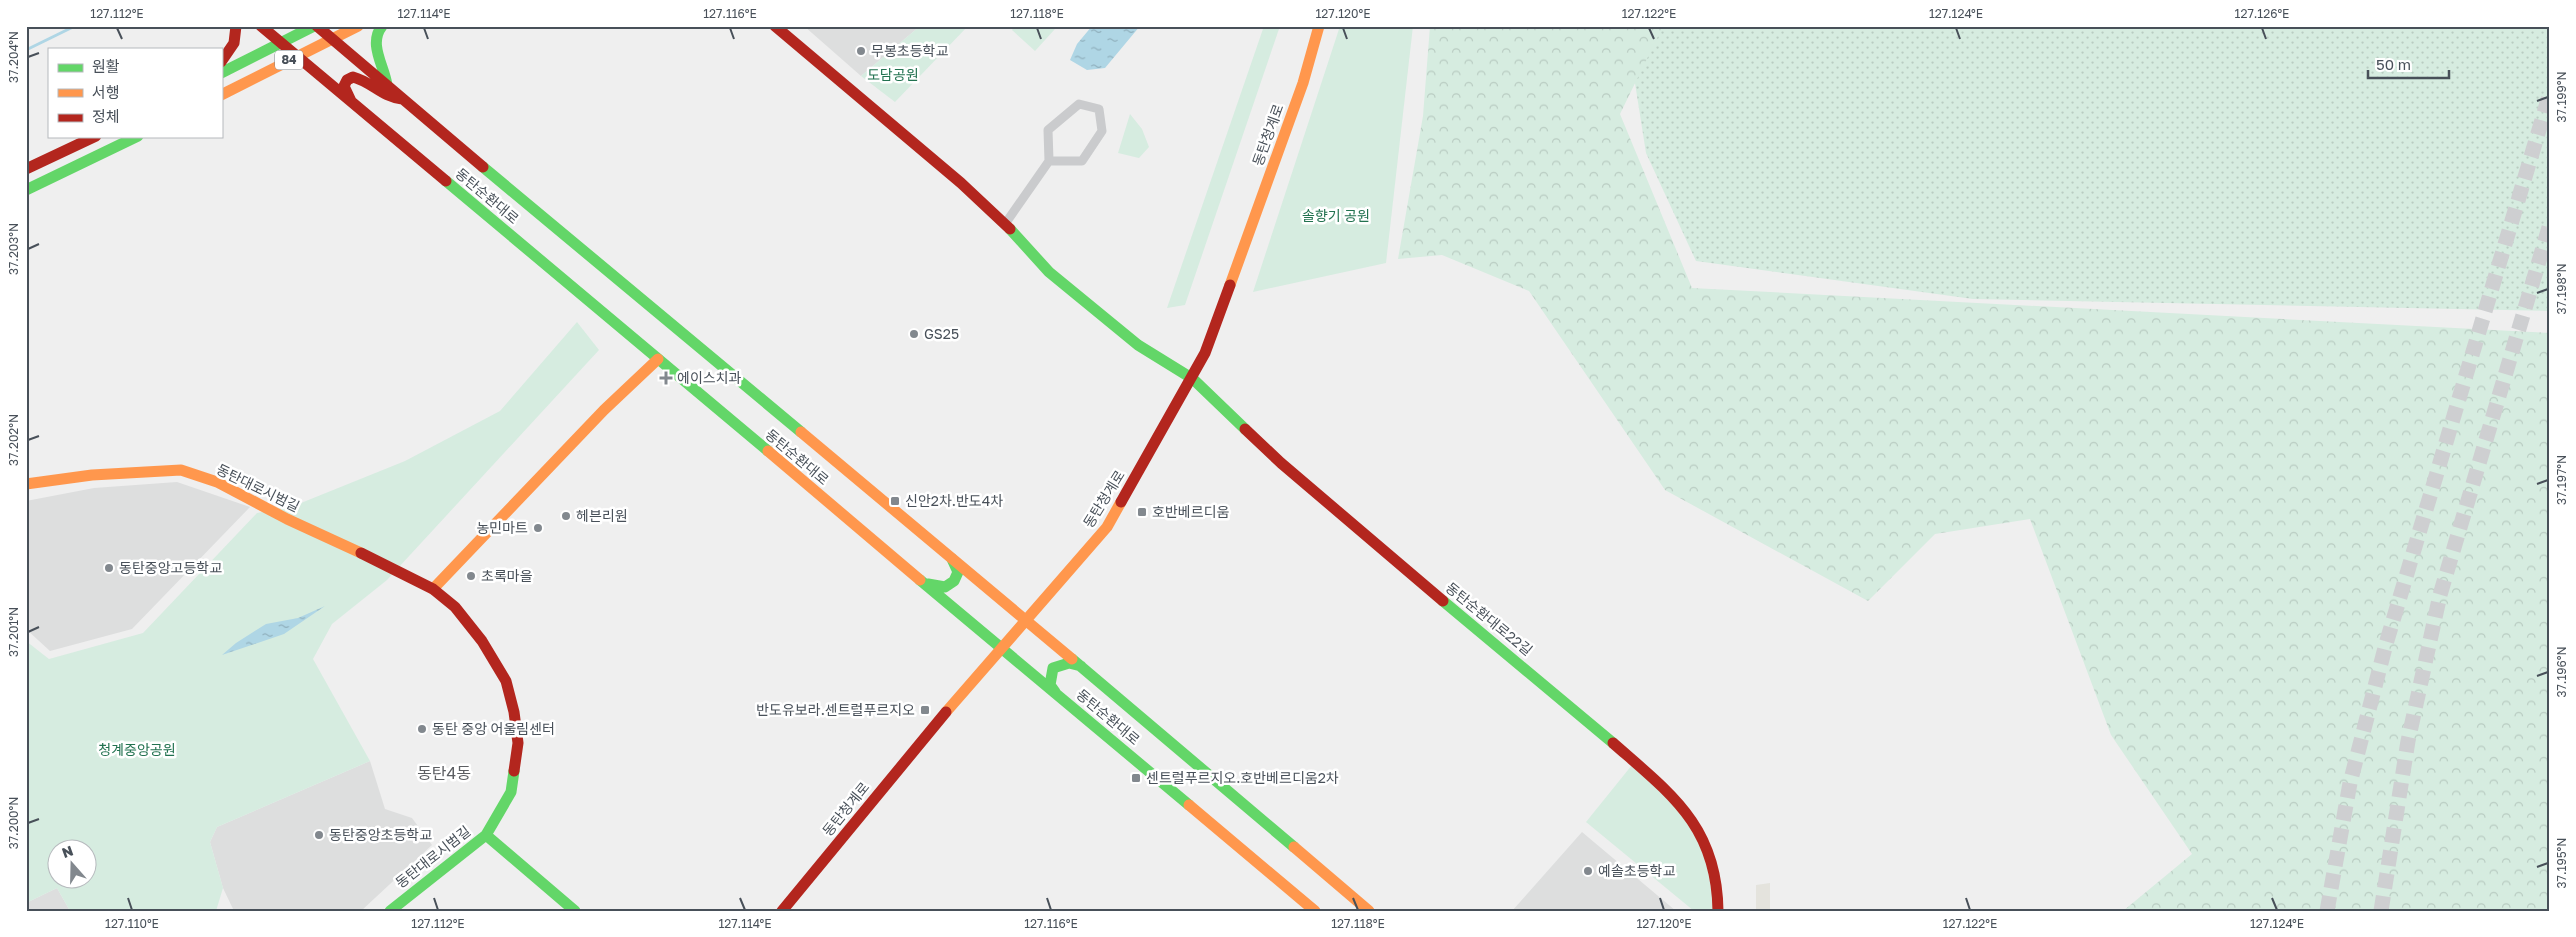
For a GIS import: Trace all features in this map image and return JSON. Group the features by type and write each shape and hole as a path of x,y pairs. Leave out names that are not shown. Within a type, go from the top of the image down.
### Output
{"street":[{"path":"222,61 234,43 236,26"},
{"name":"동탄순환대로","path":"260,26 1315,911"},
{"name":"동탄순환대로","path":"316,26 334,38 402,99 1025,618 1368,911"},
{"name":"84","path":"222,72 316,26"},
{"name":"84","path":"222,94 358,26"},
{"path":"382,26 374,45 383,67 387,85"},
{"name":"동탄순환대로22길","path":"775,26 961,184 1004,224 1049,272 1138,346 1192,379 1296,475 1421,583 1584,716 1676,799 1689,812 1712,864 1718,911"},
{"name":"동탄청계로","path":"782,911 1000,646 1107,527 1205,354 1303,83 1319,26"},
{"path":"352,102 344,86 347,80 352,77 368,83 387,98 402,99"},
{"path":"1004,224 1049,161 1048,130 1079,104 1099,109 1102,131 1082,161 1049,161"},
{"path":"26,169 92,138"},
{"path":"26,190 134,138"},
{"path":"433,589 604,410 658,359"},
{"name":"동탄대로시범길","path":"26,484 92,475 181,470 217,482 287,519 351,550 361,552 433,589 455,607 482,641 506,681 514,712 518,743 511,792 486,835 390,911"},
{"path":"924,582 934,587 945,587 954,581 958,572 950,556"},
{"path":"1058,695 1050,685 1053,668 1069,663 1080,666"},
{"path":"486,835 575,911"}],"shaded area":[{"name":"무봉초등학교","path":"804,26 920,26 861,76"},
{"name":"동탄중앙고등학교","path":"177,482 250,507 132,629 50,651 26,629 26,501 94,488"},
{"name":"동탄중앙초등학교","path":"370,761 385,809 412,818 432,845 361,911 234,911 223,888 210,842 217,827"},
{"name":"예솔초등학교","path":"1582,832 1676,911 1512,911"},
{"path":"1770,883 1770,911 1756,911 1756,885"},
{"path":"53,890 58,890 70,911 26,911 26,903"}],"green space":[{"name":"도담공원","path":"920,26 968,26 895,102 861,76"},
{"path":"1015,26 1051,26 1055,29 1035,51 1012,30"},
{"path":"1264,26 1280,26 1185,305 1167,308"},
{"name":"솔향기 공원","path":"1340,26 1413,26 1386,263 1253,292"},
{"path":"1430,26 1663,26 1620,114 1692,288 2550,333 2550,911 2123,911 2192,854 2111,735 2030,519 1935,534 1868,601 1665,490 1529,291 1442,255 1398,259 1423,116"},
{"path":"1626,26 2550,26 2550,311 1973,299 1696,261 1646,153"},
{"path":"1130,114 1142,129 1149,147 1139,158 1118,153"},
{"name":"청계중앙공원","path":"577,322 599,350 387,580 332,624 313,659 370,761 217,827 210,842 223,888 216,911 70,911 58,890 98,890 98,840 48,840 48,890 53,890 26,903 26,641 49,659 143,633 257,513 296,505 405,461 500,411"},
{"path":"1632,765 1676,803 1693,827 1707,868 1715,911 1694,911 1586,822"}],"water":[{"path":"1092,26 1140,26 1105,68 1087,70 1070,60 1077,44"},
{"path":"325,606 284,634 222,655 236,643 266,624 298,618"}],"waterway":[{"path":"26,50 75,26"}],"tunnel":[{"path":"2327,911 2350,783 2386,644 2550,93"},
{"path":"2381,911 2408,741 2440,595 2550,224"}],"traffic: fast":[{"path":"222,72 314,26"},
{"path":"382,26 376,40 378,55 387,85"},
{"path":"26,190 134,138"},
{"path":"483,167 801,432"},
{"path":"446,181 768,451"},
{"path":"1010,229 1049,272 1138,345 1193,379 1245,429"},
{"path":"928,584 945,587 954,581 958,572 952,559"},
{"path":"920,580 1189,805"},
{"path":"1443,601 1613,743"},
{"path":"1072,659 1294,847"},
{"path":"1055,692 1050,685 1053,668 1069,663 1081,666"},
{"path":"390,911 486,835 511,792 514,771"},
{"path":"486,835 575,911"}],"traffic: slow":[{"path":"222,94 358,26"},
{"path":"1230,285 1303,83 1319,26"},
{"path":"433,589 604,410 658,359"},
{"path":"801,432 1072,659"},
{"path":"768,451 920,580"},
{"path":"26,484 92,475 181,470 217,482 287,519 361,553"},
{"path":"946,712 1107,527 1121,502"},
{"path":"1189,805 1315,911"},
{"path":"1294,847 1369,911"}],"traffic: jam":[{"path":"222,61 234,43 236,26"},
{"path":"261,26 446,181"},
{"path":"317,26 483,167"},
{"path":"775,26 961,183 1010,229"},
{"path":"351,101 344,86 347,80 353,77 395,98 402,99"},
{"path":"26,169 92,138"},
{"path":"1121,502 1205,353 1230,285"},
{"path":"1245,429 1281,463 1443,601"},
{"path":"361,553 433,589 455,607 482,641 506,681 514,712 518,743 514,771"},
{"path":"782,911 946,712"},
{"path":"1613,743 1671,796 1687,814 1700,834 1716,881 1718,911"}],"place":[{"name":"무봉초등학교","path":"861,51"},
{"name":"GS25","path":"914,334"},
{"name":"에이스치과","path":"666,378"},
{"name":"신안2차.반도4차","path":"895,501"},
{"name":"호반베르디움","path":"1142,512"},
{"name":"헤븐리원","path":"566,516"},
{"name":"농민마트","path":"538,528"},
{"name":"동탄중앙고등학교","path":"109,568"},
{"name":"초록마을","path":"471,576"},
{"name":"반도유보라.센트럴푸르지오","path":"925,710"},
{"name":"동탄 중앙 어울림센터","path":"422,729"},
{"name":"센트럴푸르지오.호반베르디움2차","path":"1136,778"},
{"name":"동탄중앙초등학교","path":"319,835"},
{"name":"예솔초등학교","path":"1588,871"}],"district":[{"name":"동탄4동","path":"444,773"}]}
